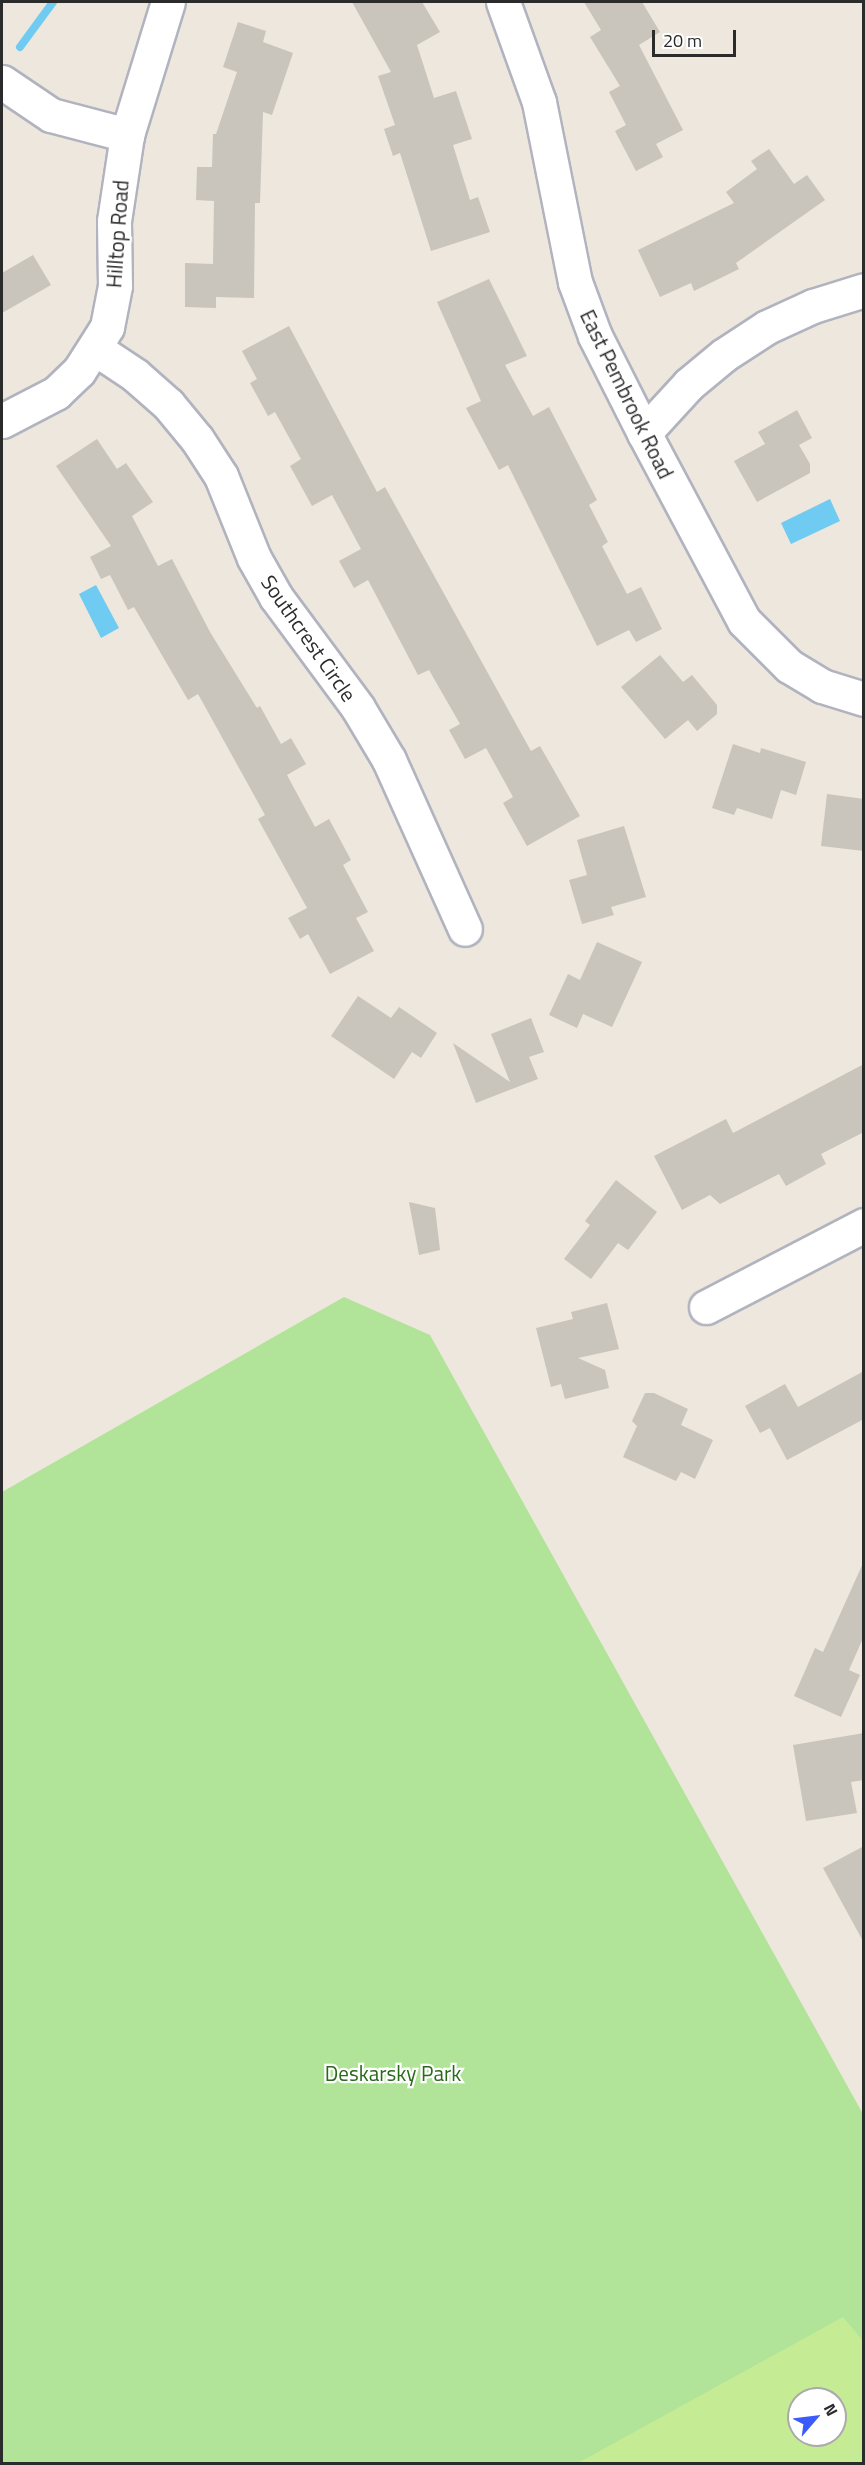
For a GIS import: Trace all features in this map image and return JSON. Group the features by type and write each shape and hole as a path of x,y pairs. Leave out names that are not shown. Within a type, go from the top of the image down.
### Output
{"street":[{"name":"Hilltop Road","path":"2,421 56,393 96,349 107,327 115,286 114,221 127,135 168,2"},
{"name":"East Pembrook Road","path":"503,2 539,102 575,282 595,336 744,621 789,666 852,696"},
{"path":"2,82 51,115 127,135"},
{"path":"644,433 689,384 724,355 786,319 864,290"},
{"name":"Southcrest Circle","path":"96,349 135,375 168,404 197,439 221,476 254,558 276,597 358,708 389,760 465,929"},
{"path":"706,1307 864,1225"}],"green space":[{"name":"Deskarsky Park","path":"344,1297 430,1335 863,2114 863,2463 2,2463 2,1492"},
{"path":"843,2317 863,2341 863,2463 578,2463"}],"water":[{"path":"830,499 840,521 791,544 781,523"},
{"path":"96,585 119,628 101,638 79,594"}],"building":[{"path":"352,2 422,2 440,32 417,45 434,98 456,91 472,139 453,145 470,200 478,197 490,232 431,251 400,153 393,156 384,129 395,125 378,76 391,72"},
{"path":"584,2 642,2 660,32 639,45 683,130 656,144 663,157 636,171 615,131 626,125 609,92 620,86 590,37 601,30"},
{"path":"238,22 266,31 263,42 293,53 272,115 263,112 260,203 255,203 254,298 216,297 216,308 185,307 185,263 213,264 214,201 196,200 197,167 212,167 213,134 216,134 237,72 223,67"},
{"path":"769,149 794,184 807,175 825,200 736,263 739,269 694,291 691,283 660,297 638,250 734,203 726,192 757,169 751,161"},
{"path":"33,255 51,285 2,313 2,273"},
{"path":"489,279 527,356 505,365 533,416 549,407 597,500 589,505 608,542 602,546 627,594 641,587 662,629 636,642 629,630 597,646 508,465 499,470 466,408 481,401 437,302"},
{"path":"289,326 377,492 385,487 531,751 540,746 580,816 527,846 503,803 513,797 486,748 465,759 449,730 460,724 429,670 418,675 368,580 354,588 339,561 361,549 332,495 312,506 290,466 301,459 275,412 268,416 250,383 257,379 242,351"},
{"path":"797,410 812,438 799,445 810,464 810,473 757,502 734,461 765,444 758,432"},
{"path":"97,439 117,469 126,463 153,502 132,516 158,566 172,559 210,632 257,708 260,706 281,744 291,738 306,764 287,775 315,827 329,819 351,860 343,865 368,912 356,918 374,951 330,974 308,934 300,939 288,918 307,908 258,819 265,815 198,694 188,700 134,607 128,610 110,575 101,579 90,557 111,546 56,466"},
{"path":"660,655 683,682 692,675 717,705 717,714 697,731 688,720 665,739 621,687"},
{"path":"733,744 760,753 761,748 806,762 796,795 781,790 772,819 737,808 734,815 712,808"},
{"path":"827,794 864,799 864,851 821,846"},
{"path":"624,826 646,897 611,907 614,915 582,924 569,880 587,875 577,840"},
{"path":"597,942 642,962 612,1027 583,1014 577,1028 549,1015 568,974 580,980"},
{"path":"358,996 391,1018 399,1007 437,1033 421,1058 412,1052 394,1079 331,1036"},
{"path":"531,1018 544,1052 529,1057 538,1079 476,1103 453,1043 510,1082 491,1034"},
{"path":"864,1064 864,1132 821,1154 826,1164 786,1186 779,1174 720,1204 710,1195 682,1210 654,1156 726,1119 733,1133"},
{"path":"616,1180 657,1212 628,1250 618,1243 591,1279 564,1259 590,1225 585,1221"},
{"path":"409,1202 435,1208 440,1250 419,1255"},
{"path":"607,1303 619,1349 578,1358 605,1370 609,1388 565,1399 561,1384 551,1387 536,1328 573,1319 571,1312"},
{"path":"864,1371 864,1419 787,1460 770,1428 760,1433 745,1406 785,1384 798,1407"},
{"path":"645,1393 654,1393 688,1409 681,1425 713,1440 695,1479 681,1472 676,1481 623,1457 637,1426 632,1421"},
{"path":"864,1561 864,1636 849,1670 860,1675 841,1717 794,1696 815,1648 823,1652"},
{"path":"864,1733 864,1780 851,1782 857,1813 806,1821 793,1745"},
{"path":"864,1846 864,1943 823,1868"}],"waterway":[{"path":"20,47 53,2"}]}
